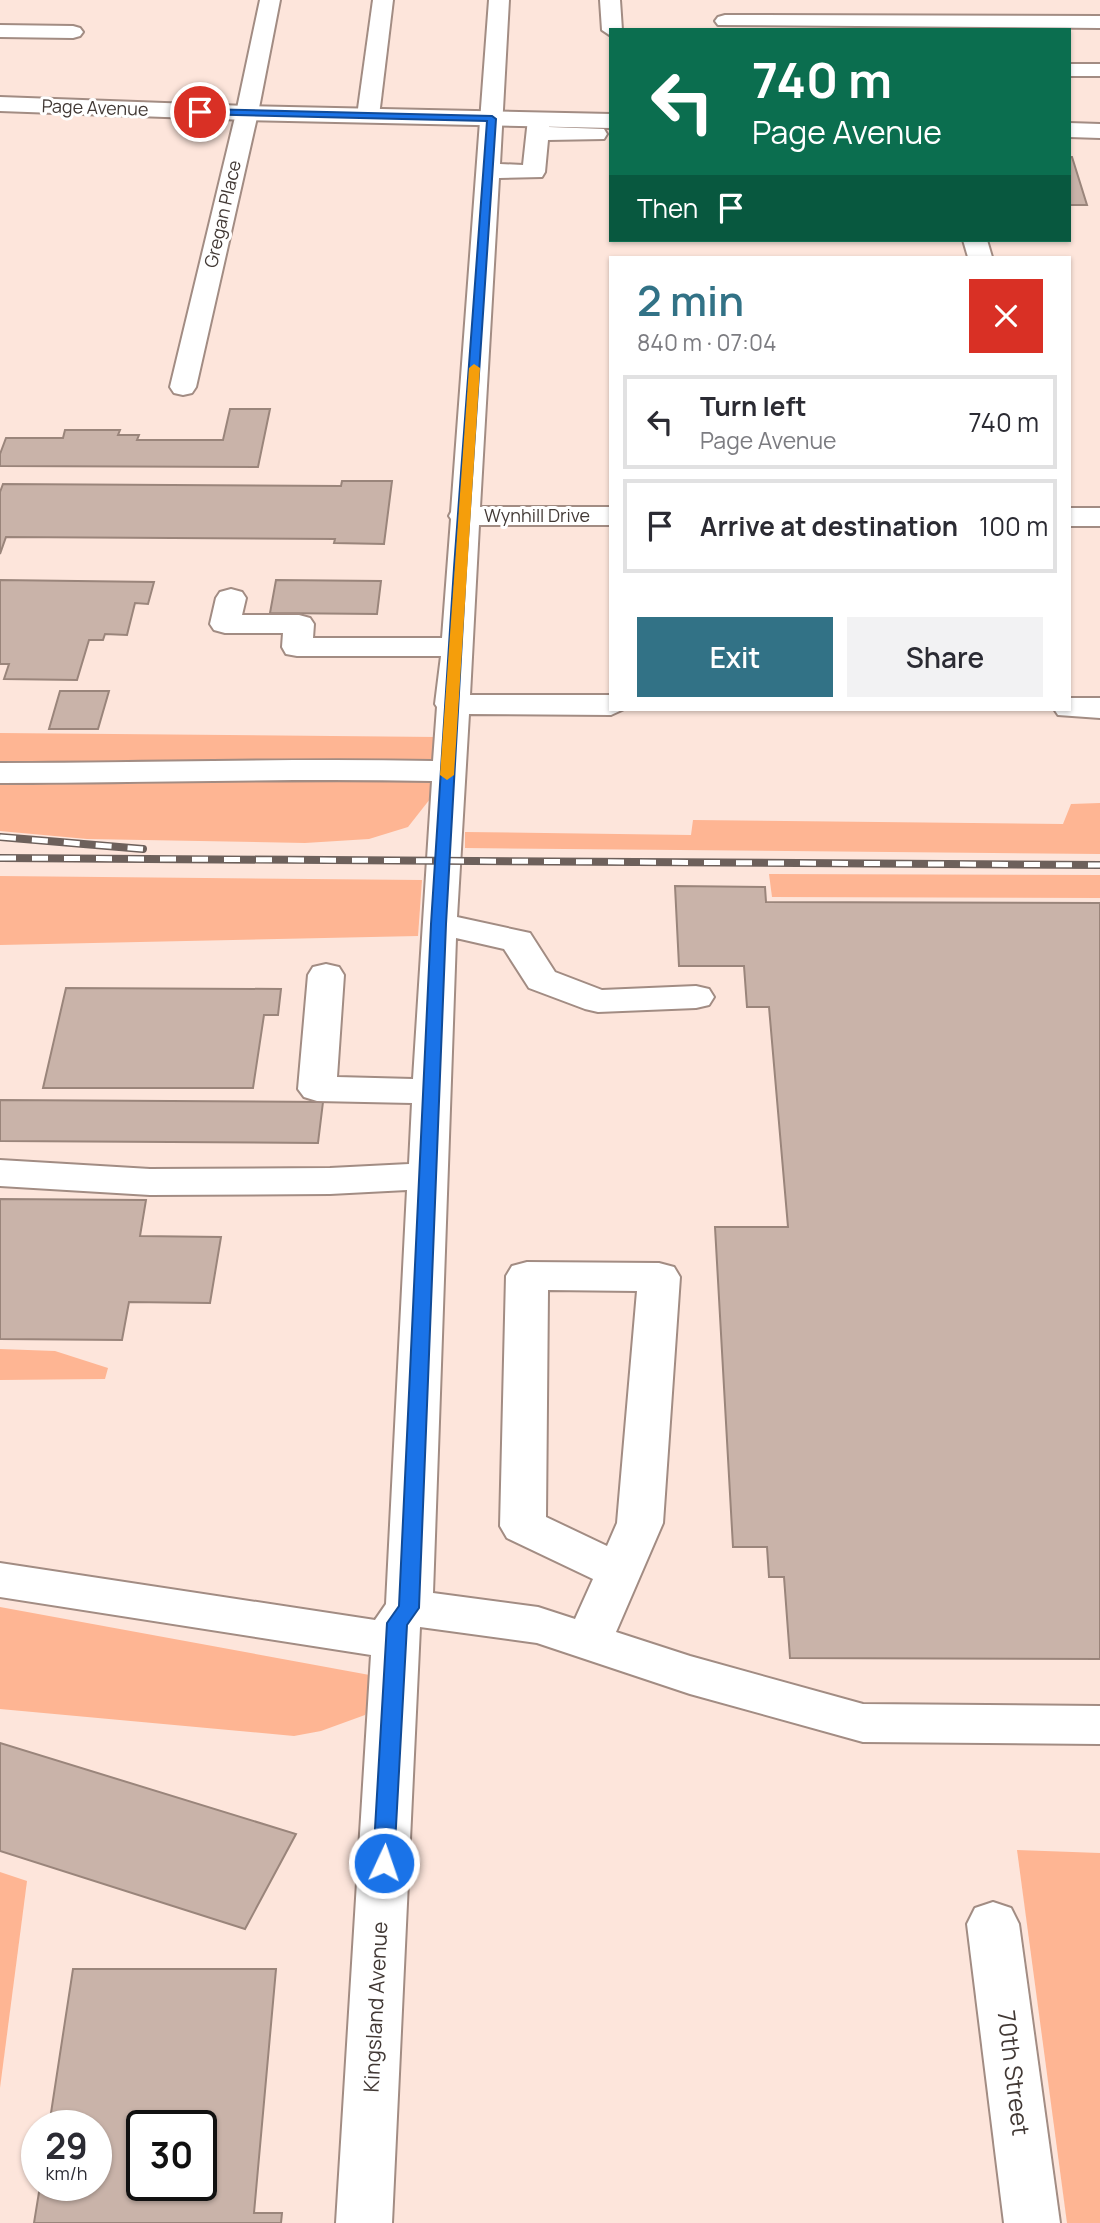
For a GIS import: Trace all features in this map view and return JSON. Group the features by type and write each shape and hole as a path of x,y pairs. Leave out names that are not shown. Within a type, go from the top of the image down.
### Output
{"street":[{"name":"Gregan Place","path":"183,387 247,113 270,0"},
{"path":"368,116 383,0"},
{"name":"Kingsland Avenue","path":"364,2223 403,1625 447,771 499,0"},
{"path":"610,0 612,28"},
{"path":"722,0 725,25 1100,22"},
{"path":"0,31 73,32"},
{"path":"1071,70 1100,70"},
{"name":"Page Avenue","path":"0,104 368,116 490,144 538,133 603,127"},
{"path":"1071,131 1100,131"},
{"path":"490,144 534,172 538,133"},
{"name":"Wynhill Drive","path":"464,516 609,516"},
{"path":"1071,517 1100,517"},
{"path":"231,598 225,624 299,624 297,647 455,647"},
{"path":"452,704 609,705"},
{"path":"1071,708 1100,708"},
{"path":"0,773 152,773 290,768 447,771"},
{"path":"439,924 517,941 542,980 598,1000 696,997"},
{"path":"326,975 317,1089 432,1091"},
{"path":"0,1173 150,1182 330,1181 428,1176"},
{"path":"588,1642 640,1523 659,1278 527,1276 523,1526 619,1571"},
{"path":"0,1580 403,1625 538,1625 690,1675 863,1723 1100,1725"},
{"name":"70th Street","path":"993,1924 1032,2223"}],"shaded area":[{"path":"0,733 437,737 433,764 0,762"},
{"path":"0,777 432,777 430,799 408,827 369,839 305,843 87,839 0,831"},
{"path":"1100,803 1100,854 465,848 465,832 691,835 693,820 1063,824 1071,804"},
{"path":"769,874 1100,875 1100,898 772,897"},
{"path":"0,876 422,880 418,936 0,945"},
{"path":"0,1349 55,1351 108,1368 105,1379 0,1380"},
{"path":"0,1607 375,1676 374,1694 365,1715 321,1731 294,1736 0,1709"},
{"path":"1017,1850 1100,1853 1100,2223 1067,2223"},
{"path":"0,1872 27,1881 0,2088"}],"building":[{"path":"1071,157 1072,157 1087,205 1071,205"},
{"path":"230,409 270,409 258,467 0,466 0,454 6,438 63,438 65,430 120,430 118,435 139,435 137,440 223,440"},
{"path":"342,481 392,481 384,544 334,543 335,539 6,537 0,554 0,492 3,484 341,486"},
{"path":"0,580 154,582 148,604 135,603 127,635 105,634 103,640 89,640 77,680 4,679 9,664 0,664"},
{"path":"276,580 381,581 377,614 270,613"},
{"path":"60,691 109,691 98,729 49,729"},
{"path":"675,886 765,887 766,902 1100,903 1100,1659 790,1658 784,1577 769,1577 767,1547 733,1547 715,1227 788,1227 769,1007 747,1007 744,966 679,966"},
{"path":"66,988 281,989 278,1015 264,1015 253,1088 43,1088"},
{"path":"0,1100 323,1102 318,1143 0,1141"},
{"path":"0,1199 146,1200 140,1236 221,1237 210,1303 129,1302 122,1340 0,1339"},
{"path":"0,1743 296,1834 245,1929 0,1851"},
{"path":"73,1969 276,1969 254,2213 282,2213 281,2223 34,2223 38,2201 112,2201 112,2110 51,2110"}],"railway":[{"path":"0,837 143,849"},
{"path":"0,858 1100,865"}],"slow traffic":[{"path":"447,775 474,368"}],"route":[{"path":"200,112 492,119 460,568 439,924 409,1608 397,1623 384,1863"}]}
